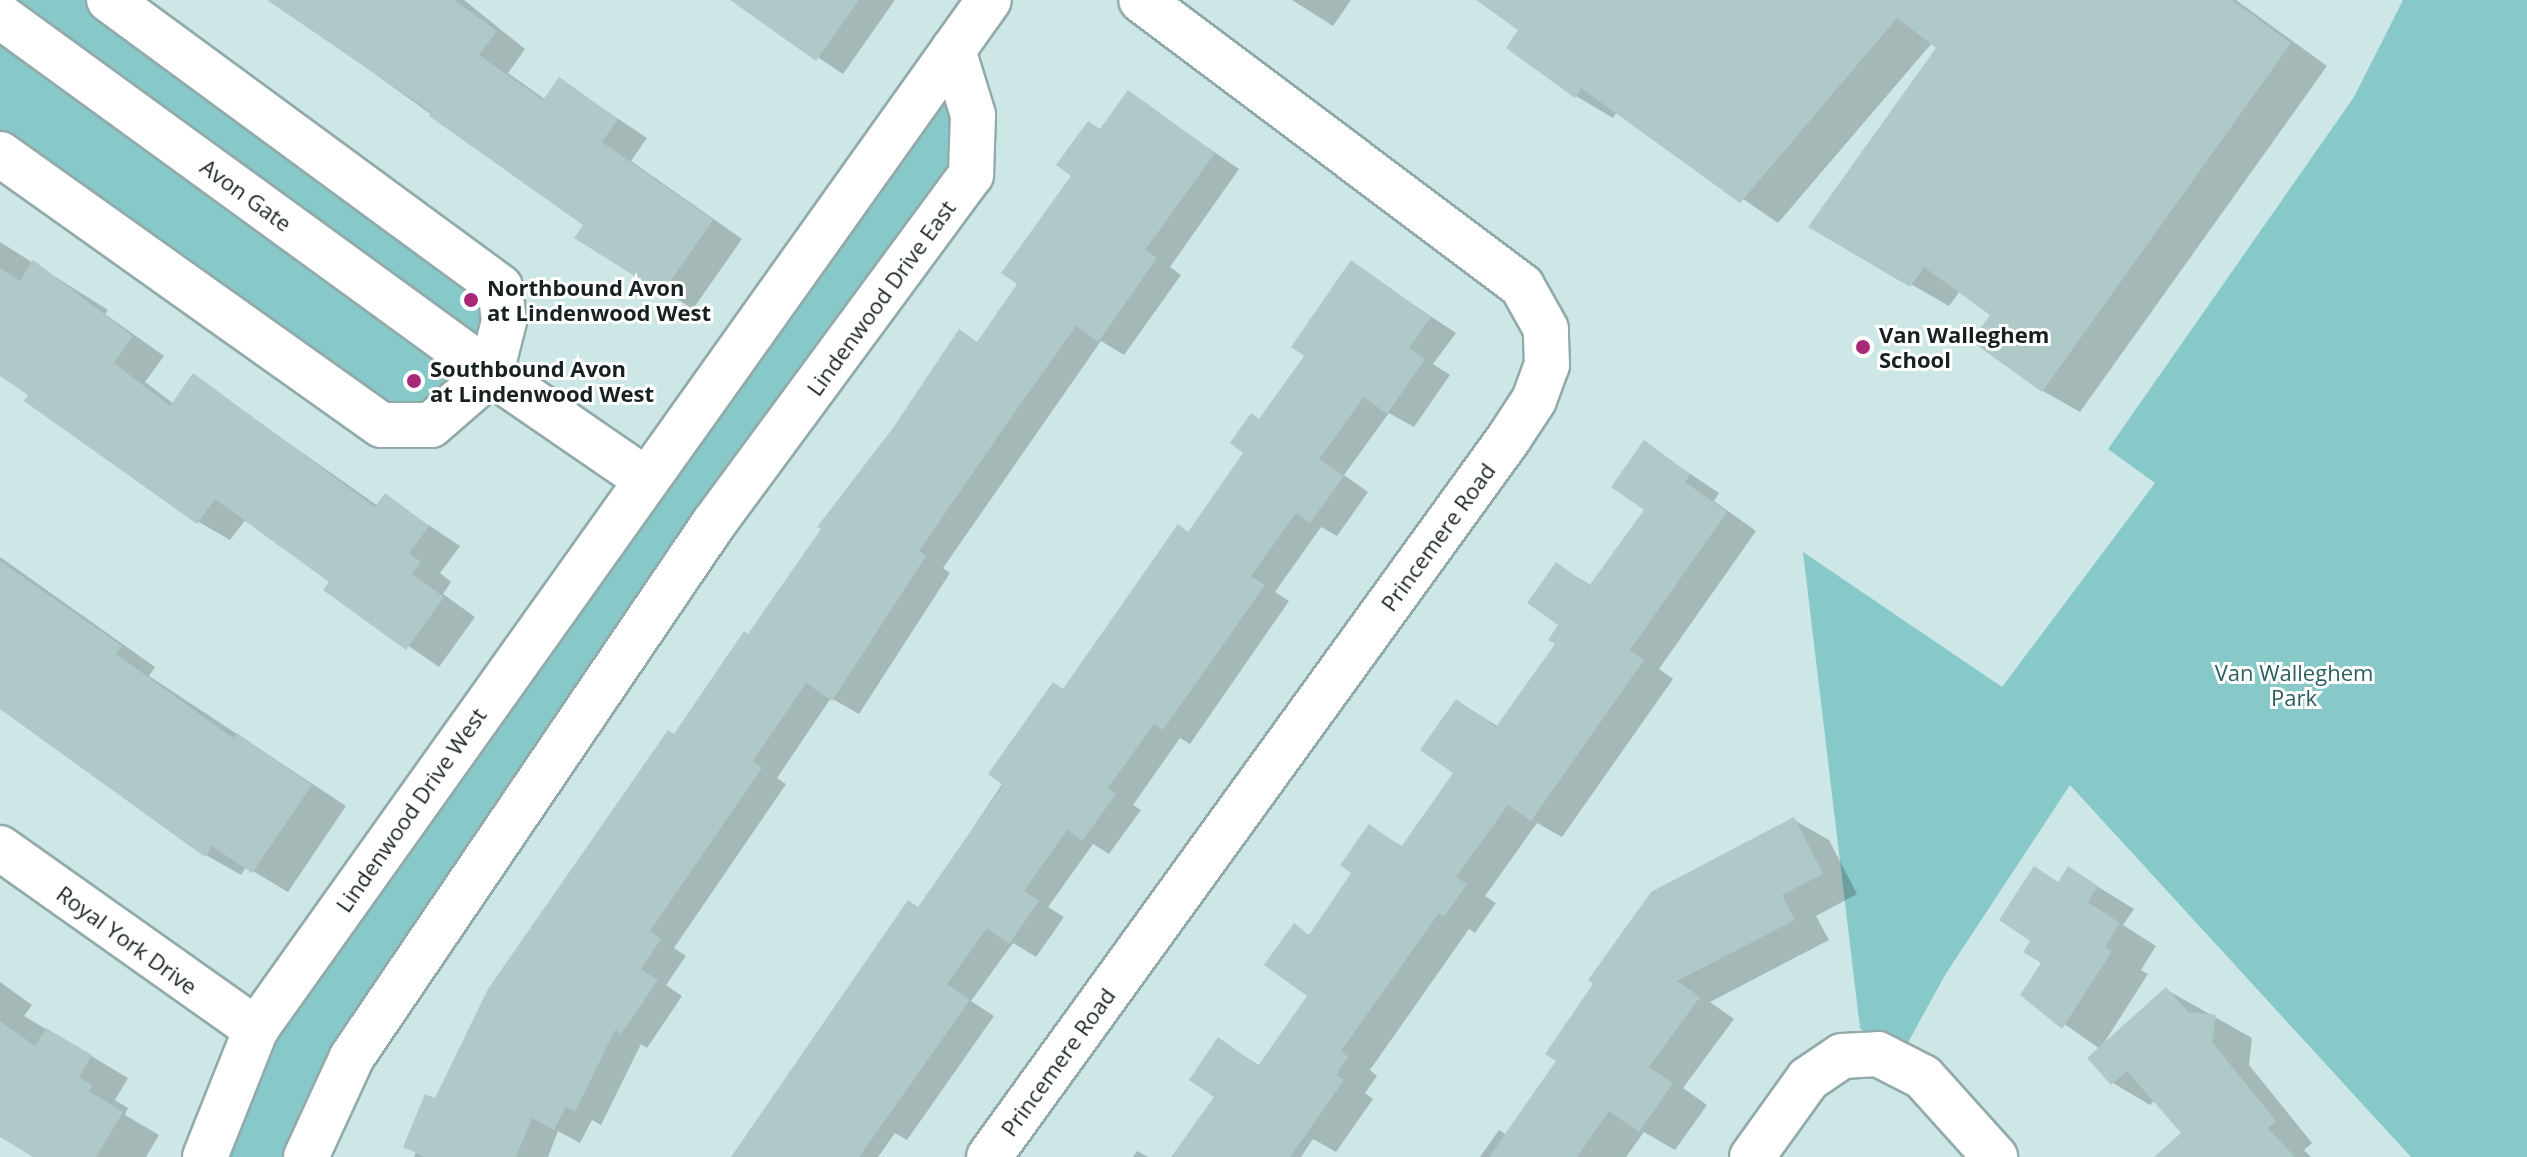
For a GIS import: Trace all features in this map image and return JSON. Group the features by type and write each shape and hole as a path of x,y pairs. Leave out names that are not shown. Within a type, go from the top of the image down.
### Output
{"street":[{"path":"0,154 382,425 431,425 491,373 504,321 500,287 109,0"},
{"path":"645,479 989,0"},
{"name":"Princemere Road","path":"989,1157 1509,438 1534,400 1547,365 1546,329 1522,286 1141,0"},
{"name":"Avon Gate","path":"0,16 491,373 645,479"},
{"name":"Lindenwood Drive East","path":"306,1157 352,1057 714,523 971,175 973,115 953,50"},
{"name":"Lindenwood Drive West","path":"205,1157 256,1029 645,479"},
{"name":"Royal York Drive","path":"0,848 256,1029"},
{"path":"1752,1157 1808,1079 1842,1056 1878,1054 1923,1077 1995,1157"}],"green space":[{"path":"0,0 109,0 500,287 491,373 382,425 0,154"},
{"name":"Van Walleghem Park","path":"2403,0 2527,0 2527,1157 2411,1157 2070,785 1945,975 1894,1068 1860,1028 1803,552 2002,687 2155,483 2108,449 2354,97"},
{"path":"953,50 971,175 306,1157 205,1157 256,1029"}],"building":[{"path":"267,0 454,0 497,31 479,55 543,100 559,77 618,119 602,142 713,220 662,293 574,238 583,225 429,116 431,112"},
{"path":"730,0 859,0 816,61"},
{"path":"1476,0 2232,0 2291,43 2042,392 1971,341 1990,315 1924,267 1910,287 1808,227 1936,48 1897,18 1740,203 1581,88 1575,98 1506,48 1518,30"},
{"path":"1128,90 1215,153 1145,250 1157,258 1098,342 1076,326 1017,409 919,551 926,556 832,701 806,683 753,761 762,768 650,931 661,939 641,969 658,980 621,1034 615,1030 575,1112 566,1107 554,1130 532,1118 516,1157 425,1157 403,1147 425,1094 435,1098 488,989 668,730 674,734 744,631 748,634 821,529 817,527 893,428 959,329 977,342 1017,284 1001,273 1071,176 1056,165 1088,121 1100,129"},
{"path":"33,260 133,336 114,363 170,406 193,373 375,507 385,493 429,526 409,553 421,562 412,574 444,597 406,650 323,590 329,582 215,499 197,524 24,401 28,395 0,376 0,268 20,281"},
{"path":"1351,260 1431,317 1409,348 1425,359 1387,414 1364,397 1319,459 1344,476 1310,523 1296,513 1251,576 1265,585 1163,730 1154,724 1108,788 1116,794 1082,841 1067,830 1024,891 1039,901 1009,944 987,928 947,984 970,1000 859,1157 731,1157 908,900 918,907 1003,785 988,774 1053,682 1063,689 1178,524 1188,532 1243,453 1230,443 1251,413 1259,419 1304,356 1291,347"},
{"path":"1644,440 1690,474 1685,482 1727,512 1630,650 1644,660 1531,821 1508,805 1456,877 1467,884 1444,917 1439,913 1341,1051 1348,1057 1336,1075 1344,1080 1290,1157 1171,1157 1214,1097 1189,1080 1218,1037 1258,1066 1307,996 1264,965 1294,923 1309,935 1351,873 1340,865 1369,824 1401,847 1453,773 1420,750 1456,699 1496,727 1555,644 1548,640 1558,625 1527,603 1556,562 1589,586 1644,510 1611,487"},
{"path":"0,561 122,646 116,654 233,738 237,733 312,785 252,873 212,846 205,857 0,709"},
{"path":"1794,817 1823,874 1782,895 1795,920 1677,981 1700,997 1649,1067 1673,1083 1639,1132 1609,1111 1577,1157 1489,1157 1556,1061 1545,1054 1593,984 1588,980 1651,892"},
{"path":"2034,866 2058,882 2068,866 2098,886 2088,902 2120,923 2105,947 2112,951 2062,1029 2020,995 2041,963 2023,952 2030,941 1999,920"},
{"path":"2166,987 2188,1012 2216,1015 2212,1042 2276,1121 2268,1128 2295,1157 2154,1157 2181,1133 2127,1071 2111,1085 2087,1058"},
{"path":"0,1021 35,1046 46,1028 92,1055 79,1077 92,1085 89,1091 123,1112 96,1157 33,1157 0,1137"}],"place":[{"name":"Northbound Avon at Lindenwood West","path":"471,300"},
{"name":"Van Walleghem School","path":"1863,347"},
{"name":"Southbound Avon at Lindenwood West","path":"414,381"}]}
